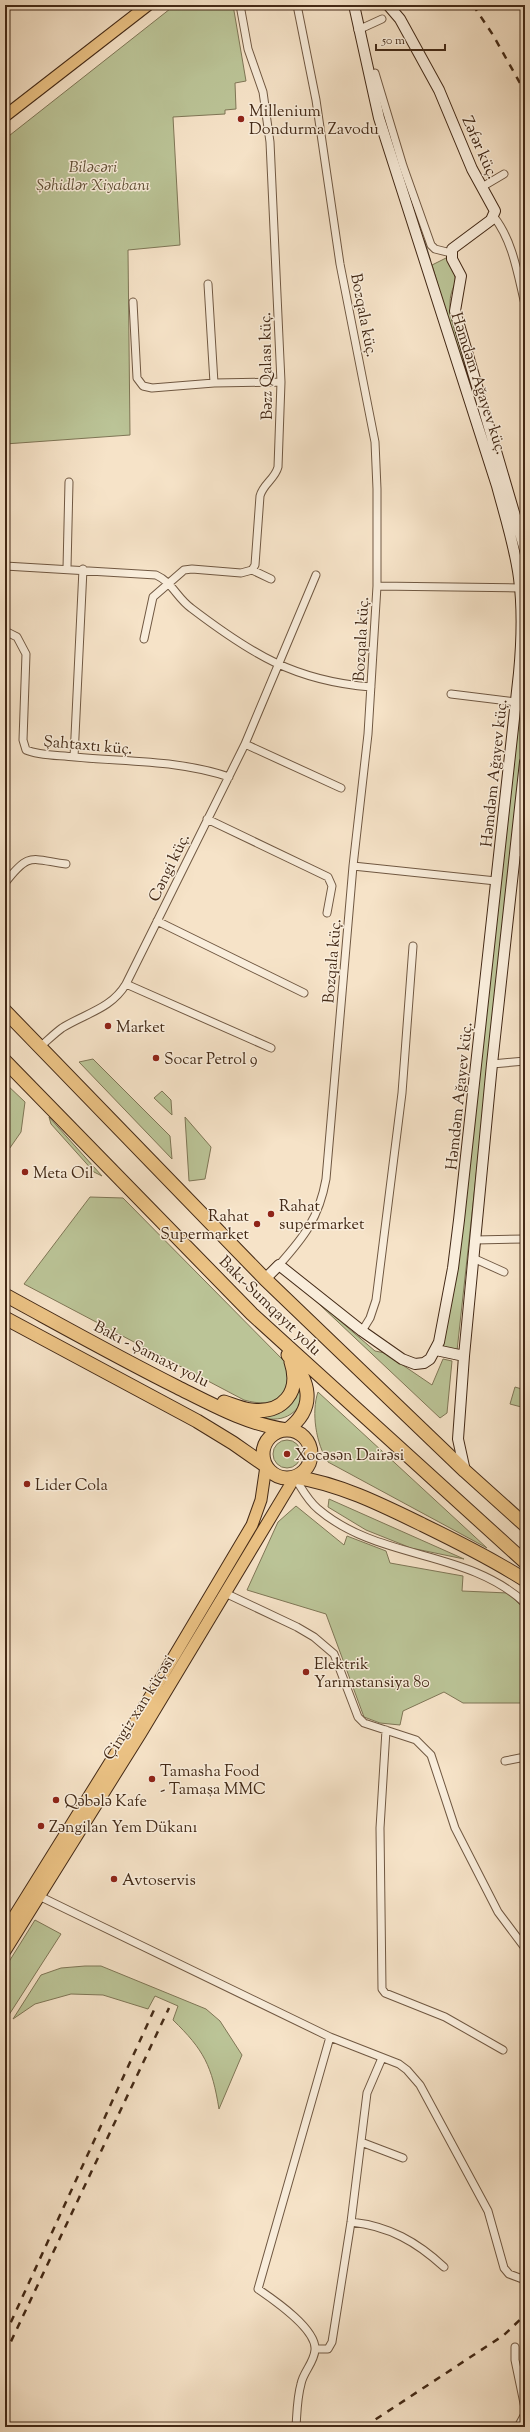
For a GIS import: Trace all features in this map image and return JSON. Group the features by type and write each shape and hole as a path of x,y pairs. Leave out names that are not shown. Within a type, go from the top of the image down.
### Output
{"highway":[{"name":"Bakı-Sumqayıt yolu","path":"5,1011 41,1046 265,1278 465,1471 522,1522"},
{"name":"Bakı-Sumqayıt yolu","path":"5,1061 252,1314 525,1562"},
{"name":"Bakı - Şamaxı yolu","path":"5,1295 156,1376 242,1419 269,1427 287,1430"},
{"path":"252,1314 302,1373 308,1388 302,1415 287,1430 275,1433 266,1442 263,1454 266,1466"},
{"path":"5,1318 196,1421 266,1466 276,1476 286,1479 295,1477 325,1483 371,1501 464,1545 525,1580"},
{"path":"156,1376 242,1408 268,1410 282,1403 293,1391 294,1370 289,1357"},
{"path":"287,1430 303,1436 312,1450 308,1467 295,1477"}],"main road":[{"path":"5,116 148,5"},
{"name":"Çingiz xan küçəsi","path":"6,1926 160,1680 252,1525 261,1500 266,1466"},
{"name":"Çingiz xan küçəsi","path":"5,1951 295,1477"}],"street":[{"name":"Bəzz Qalası küç.","path":"240,5 248,49 263,92 268,118 281,382 278,467 273,478 262,490 260,496 255,565 252,570"},
{"name":"Bozqala küç.","path":"279,1265 305,1236 322,1200 333,1106 353,866 364,773 377,586 375,442 340,264 316,100 297,5"},
{"name":"Həmdəm Ağayev küç.","path":"354,5 358,30 379,118 497,486 522,588 521,648 516,702 454,1261 436,1350"},
{"name":"Zəfər küç.","path":"390,7 400,19 439,90 482,187 495,211 494,217 503,231 514,259 525,304"},
{"path":"358,30 382,19"},
{"path":"375,73 403,166 431,245 440,251 451,253"},
{"path":"482,187 504,174"},
{"path":"451,253 454,247 494,217"},
{"path":"451,253 461,276 455,307 456,315 525,550"},
{"path":"208,284 214,383"},
{"path":"133,302 137,378 143,386 152,388 214,383 281,382"},
{"path":"67,568 69,482"},
{"path":"5,566 67,568 146,573 156,575 168,582 194,610 252,652 278,665 319,679 371,686"},
{"path":"74,757 83,569"},
{"path":"144,639 153,597 168,582 188,569 241,573 252,570 271,578"},
{"name":"Cəngi küç.","path":"41,1046 63,1027 108,1004 120,993 126,984 246,744 316,575"},
{"path":"377,586 522,588"},
{"name":"Şahtaxtı küç.","path":"5,631 17,637 26,654 23,740 26,750 74,757 168,764 200,768 229,777"},
{"path":"451,694 516,702"},
{"path":"246,744 341,788"},
{"path":"465,1471 458,1439 464,1356 492,1064 520,853 525,762"},
{"path":"208,818 328,877 332,886 327,913"},
{"path":"5,883 23,861 33,859 66,864"},
{"path":"353,866 496,881"},
{"path":"157,921 304,993"},
{"path":"362,1331 370,1318 376,1300 402,1094 413,946"},
{"path":"126,984 271,1048"},
{"path":"492,1064 525,1061"},
{"path":"475,1240 525,1239"},
{"path":"473,1258 504,1272"},
{"path":"265,1278 279,1265 362,1331 408,1363 424,1363 436,1350 464,1356"},
{"path":"295,1477 318,1509 340,1525 371,1540 399,1550 475,1571 511,1591 525,1603"},
{"path":"225,1593 297,1627 329,1648 339,1665 358,1717 364,1723 416,1740 431,1755 455,1828 498,1912 525,1948"},
{"path":"386,1730 380,1828 382,1989 385,1993 445,2017 503,2050"},
{"path":"505,1761 525,1757"},
{"path":"39,1896 330,2037 407,2070 420,2085 488,2211 504,2268 509,2274 525,2280"},
{"path":"296,2427 301,2384 315,2349 311,2335 284,2308 258,2289 330,2037"},
{"path":"315,2349 328,2349 332,2342 352,2222 367,2093 382,2058"},
{"path":"361,2142 403,2158"},
{"path":"352,2222 380,2226 428,2252 444,2267"},
{"path":"516,2347 516,2360 525,2408 524,2419 518,2427"}],"green space":[{"name":"Biləcəri Şəhidlər Xiyabanı","path":"175,5 233,5 246,81 235,83 236,109 225,110 225,114 173,117 180,245 128,250 130,435 5,444 5,139"},
{"path":"446,258 452,268 455,280 450,298 450,307 519,537 525,563 525,582 432,265"},
{"path":"525,665 525,726 457,1351 443,1348 460,1249"},
{"path":"93,1059 170,1136 172,1159 79,1062"},
{"path":"5,1083 25,1102 21,1132 5,1155"},
{"path":"162,1091 171,1100 172,1115 154,1098"},
{"path":"49,1117 102,1176 94,1172 51,1124"},
{"path":"185,1117 211,1147 205,1179 189,1181"},
{"path":"90,1197 123,1198 285,1362 289,1384 281,1397 274,1401 265,1403 244,1400 24,1284"},
{"path":"303,1289 375,1351 385,1353 432,1385 443,1359 452,1361 447,1413 440,1418"},
{"path":"299,1380 301,1388 300,1405 288,1416 266,1419 243,1413 272,1410 287,1404 293,1399 297,1391"},
{"path":"515,1387 525,1390 525,1408 510,1404"},
{"path":"318,1392 487,1548 328,1462 320,1446 316,1428 315,1409"},
{"name":"Xocəsən Dairəsi","path":"287,1440 297,1444 301,1454 297,1464 287,1468 277,1464 273,1454 277,1444"},
{"path":"329,1499 464,1559 411,1548 366,1530 328,1507"},
{"path":"296,1506 344,1545 347,1536 386,1551 390,1563 463,1576 462,1591 508,1593 525,1610 525,1703 463,1703 444,1692 403,1711 400,1725 380,1723 364,1717 326,1614 247,1590 278,1522"},
{"path":"35,1920 61,1934 5,2021 5,1968"},
{"path":"101,1966 206,2009 220,2021 242,2055 219,2109 210,2070 205,2060 184,2031 173,2020 178,2006 155,1996 148,2009 103,1995 71,1994 35,2004 13,2019 41,1975 61,1968"}],"waterway":[{"path":"424,241 430,261"}],"railway":[{"path":"473,5 493,35 525,92"},
{"path":"5,2354 169,2008"},
{"path":"5,2335 154,2010"},
{"path":"364,2427 504,2335 525,2315"}],"place":[{"name":"Millenium Dondurma Zavodu","path":"241,119"},
{"name":"Market","path":"108,1026"},
{"name":"Socar Petrol 9","path":"156,1058"},
{"name":"Meta Oil","path":"25,1172"},
{"name":"Rahat supermarket","path":"271,1214"},
{"name":"Rahat Supermarket","path":"257,1224"},
{"name":"Xocəsən Dairəsi","path":"287,1454"},
{"name":"Lider Cola","path":"27,1484"},
{"name":"Elektrik Yarımstansiya 80","path":"306,1672"},
{"name":"Tamasha Food - Tamaşa MMC","path":"152,1779"},
{"name":"Qəbələ Kafe","path":"56,1800"},
{"name":"Zəngilan Yem Dükanı","path":"41,1826"},
{"name":"Avtoservis","path":"114,1879"}]}
